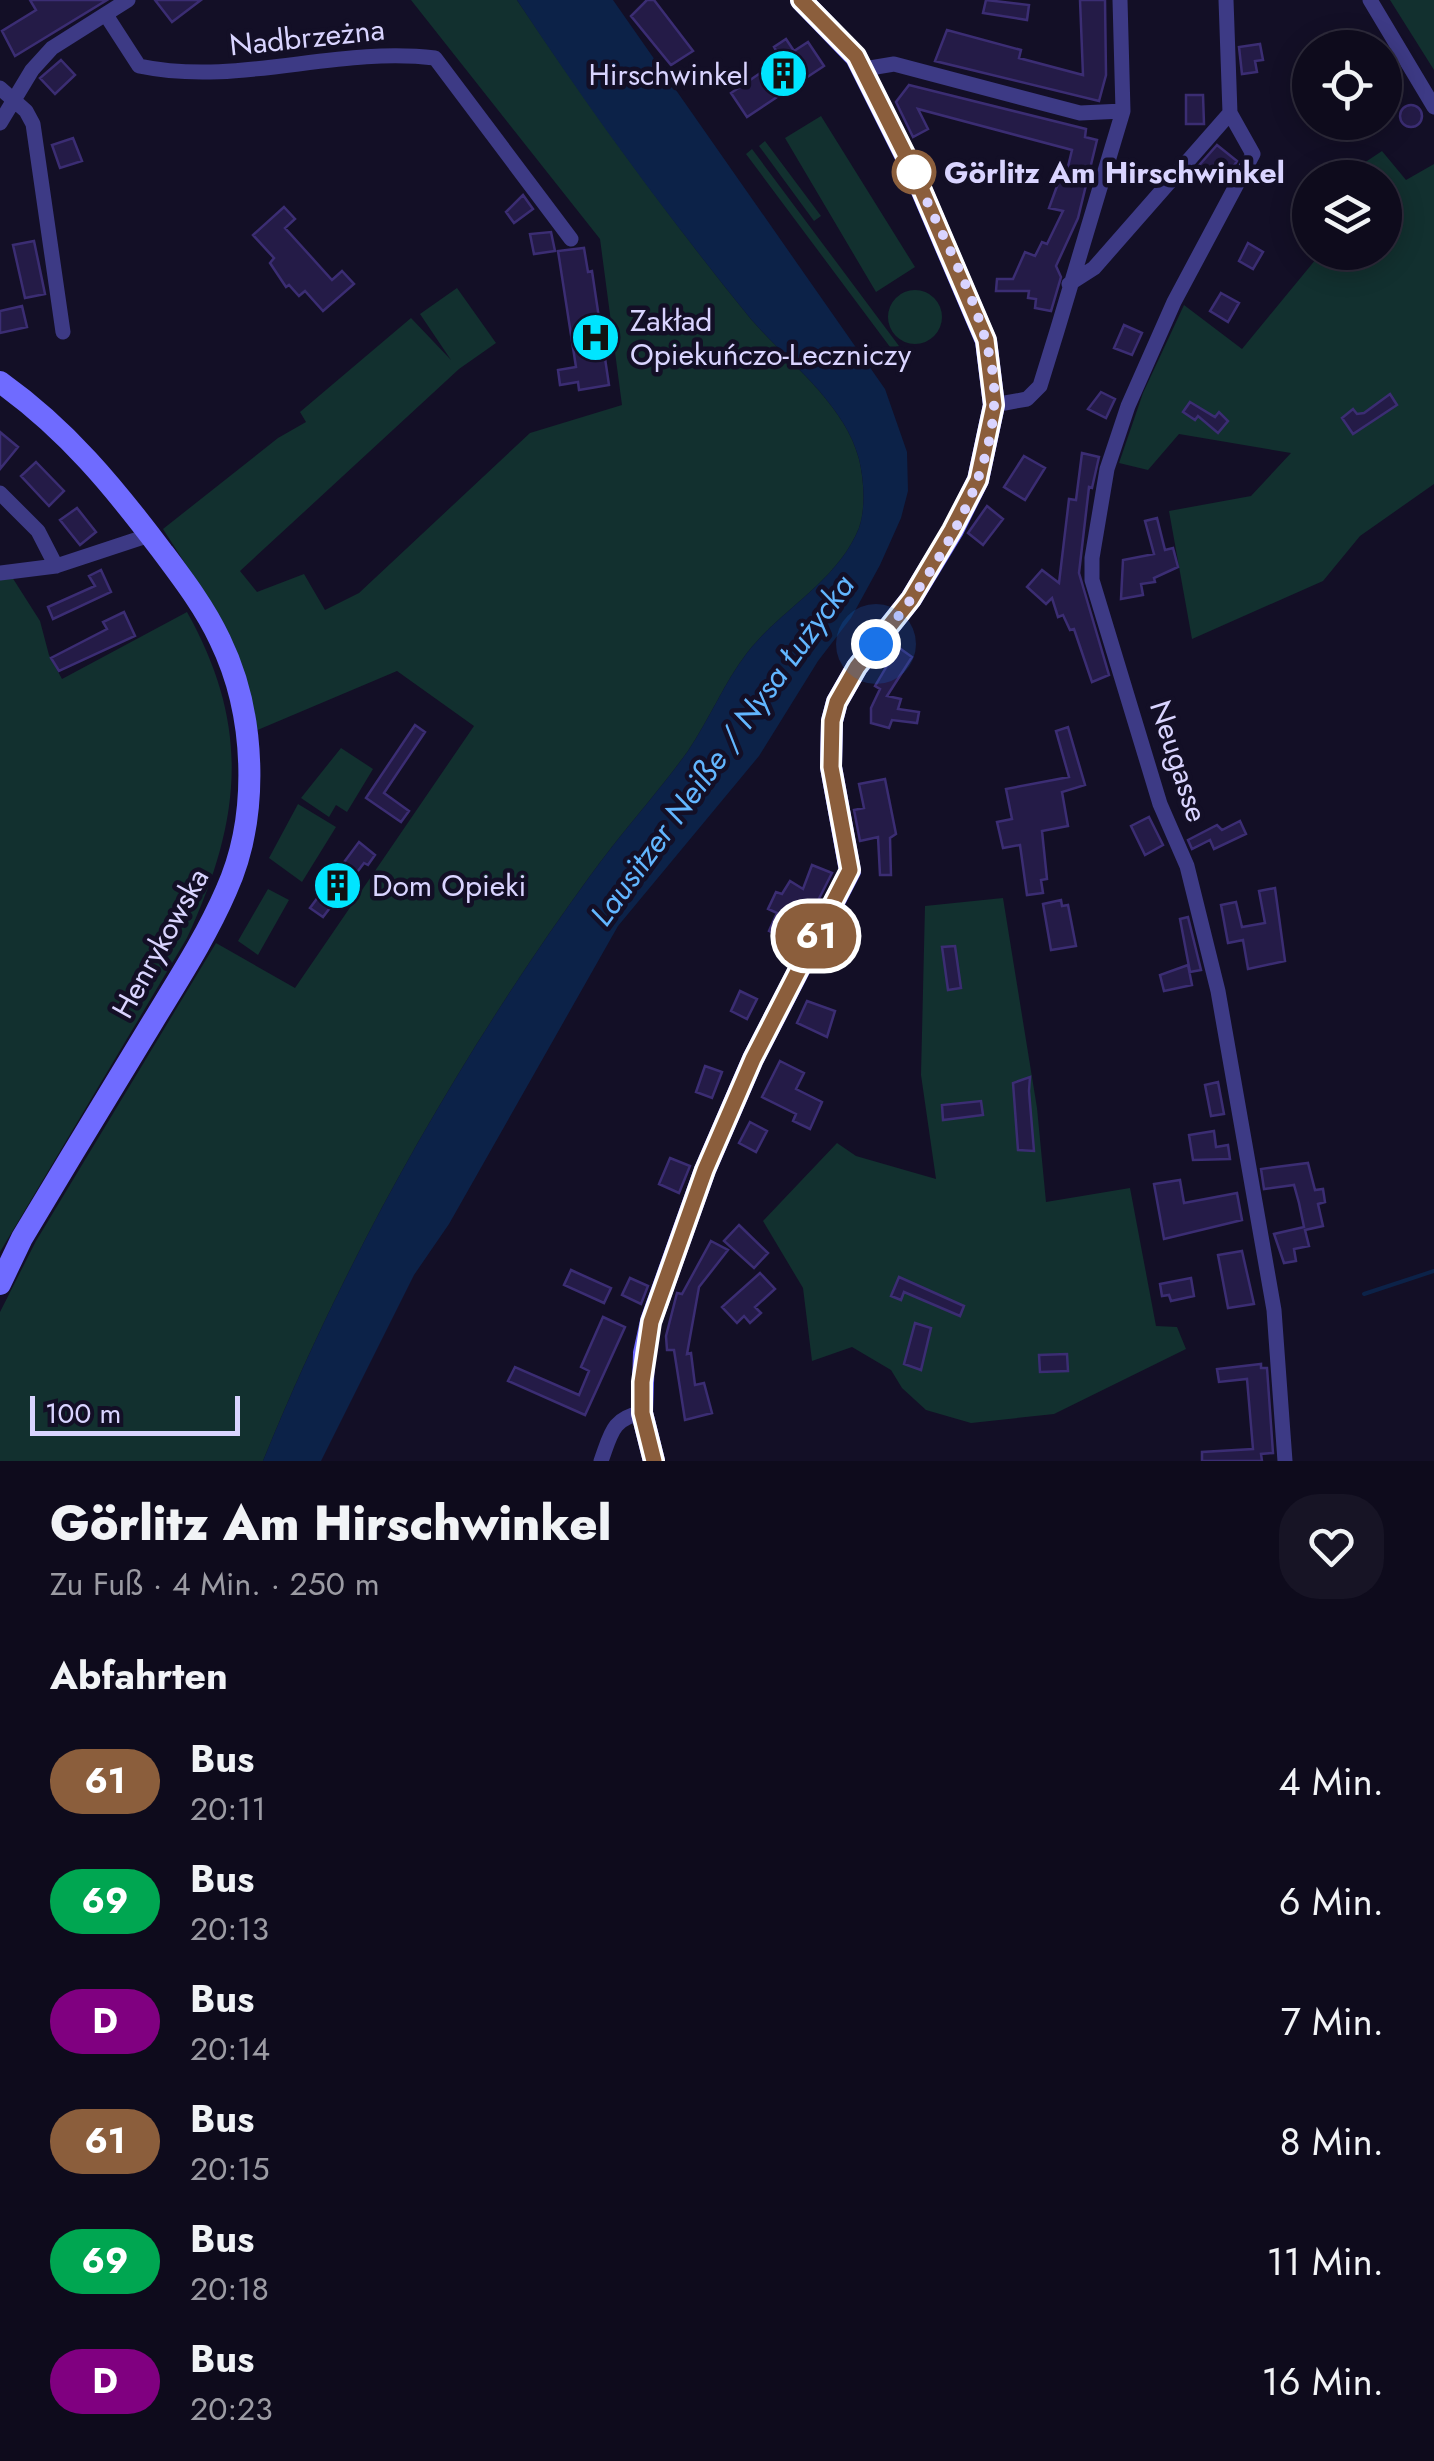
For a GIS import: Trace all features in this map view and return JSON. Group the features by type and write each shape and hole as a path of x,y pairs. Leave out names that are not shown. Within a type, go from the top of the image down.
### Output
{"street":[{"path":"0,123 52,48 128,0"},
{"path":"654,1461 642,1413 644,1353 651,1322 705,1170 753,1059 847,881 849,859 831,767 832,721 837,702 857,667 911,599 961,513 978,480 994,405 992,365 978,318 864,70 800,0"},
{"path":"994,405 1027,399 1040,386 1122,111 1120,0"},
{"path":"1069,284 1094,268 1230,113 1226,0"},
{"path":"1370,0 1434,107"},
{"name":"Nadbrzeżna","path":"106,15 139,66 182,75 242,74 396,53 435,58 572,239"},
{"path":"864,70 894,64 1080,112 1122,111"},
{"path":"0,88 33,124 62,332"},
{"name":"Neugasse","path":"1230,113 1254,154 1168,314 1128,406 1107,469 1092,569 1160,804 1187,866 1218,991 1274,1310 1286,1461"},
{"name":"Henrykowska","path":"0,382 82,449 150,535 214,630 235,683 246,735 244,838 228,889 200,943 22,1238 0,1284"},
{"path":"0,493 38,531 56,566"},
{"path":"0,573 56,566 150,535"},
{"path":"602,1461 614,1424 624,1416 642,1413"}],"green space":[{"path":"411,0 517,0 686,237 746,313 840,418 861,467 864,494 859,528 850,547 823,580 747,653 688,751 590,876 496,1014 369,1233 263,1461 0,1461 0,1312 36,1241 216,943 295,988 474,726 397,671 246,735 224,624 163,529 278,438 306,422 300,412 411,318 451,360 420,314 457,288 496,343 459,369 240,571 257,592 304,574 325,610 359,593 530,433 622,405 600,239"},
{"path":"1390,0 1434,0 1434,70"},
{"path":"821,116 915,267 876,292 785,138"},
{"path":"765,141 821,216 814,221 759,146"},
{"path":"752,149 899,346 893,351 746,154"},
{"path":"1382,151 1389,160 1368,160"},
{"path":"1434,164 1434,484 1360,536 1323,581 1192,639 1169,511 1251,496 1291,453 1179,434 1148,470 1119,463 1143,393 1184,305 1242,349 1307,270 1402,270 1402,175 1406,180"},
{"path":"915,290 934,298 942,317 934,336 915,344 896,336 888,317 896,298"},
{"path":"0,577 12,577 40,621 49,655 62,679 187,612 222,695 232,775 219,854 187,938 0,1252"},
{"path":"341,748 373,769 347,812 336,805 329,817 301,798"},
{"path":"298,804 336,827 302,882 269,858"},
{"path":"268,889 289,900 258,955 238,941"},
{"path":"1003,898 1037,1108 1046,1202 1130,1188 1156,1326 1177,1327 1186,1349 1054,1414 971,1423 926,1410 902,1388 891,1370 852,1347 812,1361 803,1288 763,1221 837,1143 856,1156 936,1179 921,1075 925,906"}],"water":[{"name":"Lausitzer Neiße / Nysa Łużycka","path":"517,0 613,0 885,389 907,452 908,491 901,518 880,565 851,618 818,661 759,756 618,926 449,1224 414,1275 321,1461 263,1461 369,1233 496,1014 590,876 688,751 747,653 837,564 850,547 861,520 861,467 840,418 746,313 686,237"}],"building":[{"path":"30,0 107,0 15,56 2,31 36,10"},
{"path":"155,0 201,0 172,22"},
{"path":"647,0 654,0 693,51 671,65 631,16"},
{"path":"986,0 1029,5 1027,20 983,13"},
{"path":"1080,0 1105,0 1106,75 1099,101 935,61 947,30 1021,50 1019,58 1083,75"},
{"name":"Hirschwinkel","path":"786,39 794,51 808,42 824,66 747,117 731,93 781,59 774,47"},
{"path":"1260,44 1263,60 1255,61 1257,72 1242,74 1239,47"},
{"path":"61,60 75,75 55,94 40,78"},
{"path":"909,85 1086,129 1085,137 1097,140 1078,218 1056,266 1061,277 1051,311 1035,308 1036,299 1028,298 1029,291 996,291 997,279 1013,279 1025,252 1035,256 1042,242 1047,244 1063,211 1049,208 1060,178 1065,179 1072,150 918,109 928,129 913,137 896,102"},
{"path":"1186,95 1203,95 1204,124 1186,124"},
{"path":"1407,105 1415,105 1422,112 1422,120 1415,127 1402,123 1402,109"},
{"path":"73,138 82,161 60,168 52,145"},
{"path":"1217,145 1237,161 1228,176 1217,168 1207,181 1194,171"},
{"path":"523,195 533,209 514,223 506,212"},
{"path":"284,207 295,219 285,228 332,280 342,271 354,284 323,311 305,291 299,296 289,285 286,287 270,263 274,258 253,235"},
{"path":"551,232 555,251 534,254 530,234"},
{"path":"34,241 45,294 25,298 13,245"},
{"path":"1248,243 1263,252 1253,269 1239,261"},
{"path":"584,248 588,272 592,271 609,385 579,390 578,382 560,385 558,370 576,367 558,251"},
{"path":"1221,293 1239,303 1228,322 1210,311"},
{"path":"22,306 27,327 0,333 0,311"},
{"path":"1124,325 1142,333 1132,355 1114,348"},
{"path":"1101,392 1115,399 1106,418 1088,409"},
{"path":"1390,394 1397,405 1353,434 1342,418 1353,409 1357,414 1364,413"},
{"path":"1190,402 1215,417 1219,412 1228,421 1218,433 1198,416 1195,420 1183,412"},
{"path":"0,432 18,447 0,469"},
{"path":"1082,453 1099,457 1092,488 1089,487 1079,573 1109,675 1092,682 1074,629 1070,630 1063,615 1058,617 1052,598 1046,604 1027,587 1042,570 1059,583 1069,499 1076,500"},
{"path":"1024,456 1045,468 1025,500 1004,487"},
{"path":"36,462 64,491 49,506 21,476"},
{"path":"987,506 1003,519 983,545 968,533"},
{"path":"77,508 96,532 80,545 60,520"},
{"path":"1157,518 1165,550 1173,548 1178,567 1154,578 1155,582 1141,584 1143,595 1121,599 1123,560 1154,554 1145,521"},
{"path":"101,570 111,592 53,619 48,607 95,586 89,576"},
{"path":"124,612 135,636 59,671 51,658 107,629 103,622"},
{"path":"898,647 912,657 887,696 901,699 898,709 919,712 917,723 892,720 889,728 871,723 871,708 880,689 875,686"},
{"path":"415,725 425,732 384,793 409,811 401,822 366,798"},
{"path":"1068,727 1085,785 1062,792 1068,826 1042,831 1047,879 1041,880 1043,893 1027,895 1020,845 1003,848 997,822 1012,819 1006,789 1069,777 1056,731"},
{"path":"885,779 896,834 890,838 891,875 880,875 878,837 860,841 854,810 864,808 859,784"},
{"path":"1149,817 1163,845 1145,855 1131,826"},
{"path":"1240,821 1246,834 1214,849 1210,840 1192,849 1188,840 1217,825 1222,830"},
{"name":"Dom Opieki","path":"359,842 375,855 368,865 364,863 323,917 310,908"},
{"path":"812,865 832,873 796,944 769,931 777,913 768,909 776,892 782,894 790,881 803,889"},
{"path":"1275,888 1285,961 1248,969 1243,940 1228,943 1221,905 1236,902 1242,927 1265,923 1259,891"},
{"path":"1061,900 1062,906 1068,905 1076,946 1051,950 1043,904"},
{"path":"1188,917 1201,970 1190,972 1180,919"},
{"path":"955,946 961,988 948,990 942,947"},
{"path":"1188,965 1192,985 1164,991 1160,975"},
{"path":"740,991 757,999 747,1019 731,1011"},
{"path":"807,1001 835,1011 827,1037 797,1023"},
{"path":"780,1061 804,1073 796,1089 822,1102 810,1129 793,1121 796,1114 762,1097"},
{"path":"705,1066 722,1072 712,1098 696,1092"},
{"path":"1030,1077 1034,1151 1018,1150 1013,1083"},
{"path":"1218,1082 1224,1114 1211,1116 1205,1085"},
{"path":"981,1101 983,1115 943,1120 942,1105"},
{"path":"750,1122 767,1131 756,1152 739,1143"},
{"path":"1214,1131 1216,1147 1228,1145 1230,1159 1193,1160 1189,1135"},
{"path":"670,1158 690,1166 679,1193 659,1184"},
{"path":"1308,1163 1315,1190 1323,1189 1325,1202 1318,1204 1323,1226 1305,1230 1309,1246 1294,1249 1296,1261 1284,1263 1274,1234 1304,1227 1299,1203 1294,1185 1264,1189 1261,1169"},
{"path":"1180,1180 1184,1203 1237,1193 1242,1220 1164,1239 1154,1184"},
{"path":"739,1225 768,1253 754,1268 724,1241"},
{"path":"711,1241 728,1250 699,1287 687,1354 691,1353 695,1385 704,1383 712,1413 685,1420 674,1350 667,1350 666,1336 677,1293 682,1294"},
{"path":"1242,1251 1254,1304 1228,1308 1218,1255"},
{"path":"571,1270 611,1288 604,1303 564,1285"},
{"path":"760,1273 775,1289 755,1307 761,1313 750,1323 744,1316 737,1323 722,1307"},
{"path":"899,1277 964,1306 960,1316 904,1292 901,1300 891,1296"},
{"path":"630,1278 648,1286 641,1304 622,1295"},
{"path":"1191,1278 1194,1296 1171,1301 1169,1295 1162,1296 1160,1284"},
{"path":"603,1317 625,1327 585,1415 508,1381 515,1367 579,1395 589,1371 581,1367"},
{"path":"915,1323 931,1328 921,1370 904,1364"},
{"path":"1067,1354 1068,1371 1040,1372 1039,1355"},
{"path":"1261,1364 1261,1368 1267,1368 1273,1453 1261,1454 1262,1461 1202,1461 1202,1452 1253,1449 1247,1379 1219,1382 1217,1369"}],"waterway":[{"path":"1364,1294 1434,1271"}],"bus line":[{"name":"61","path":"654,1461 642,1413 644,1353 651,1322 705,1170 753,1059 850,870 831,767 832,721 837,702 857,667 911,599 952,530 978,480 994,405 986,340 915,174 856,56 801,0"}],"place":[{"name":"Hirschwinkel","path":"784,74"},
{"name":"Görlitz Am Hirschwinkel","path":"914,172"},
{"name":"Zakład Opiekuńczo-Leczniczy","path":"595,337"},
{"name":"Dom Opieki","path":"337,885"}],"route":[{"path":"876,644 911,599 978,480 994,405 986,340 914,172"}]}
